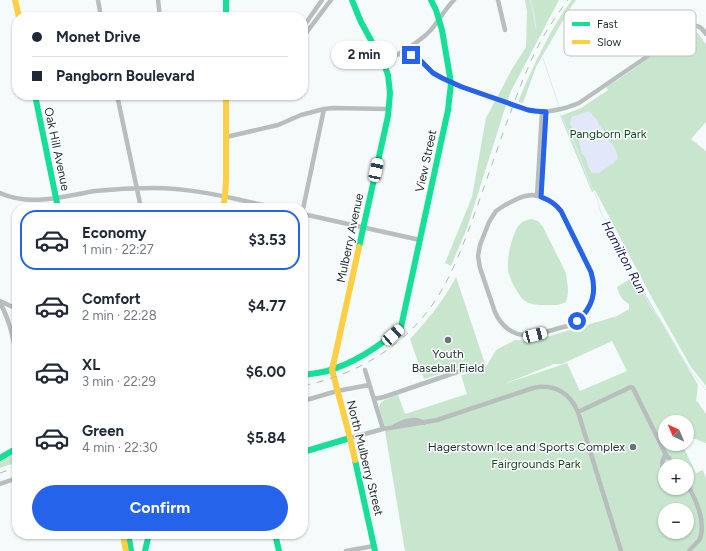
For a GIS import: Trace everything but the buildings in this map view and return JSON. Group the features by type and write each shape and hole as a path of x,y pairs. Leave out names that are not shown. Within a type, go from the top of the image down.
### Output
{"street":[{"path":"15,0 18,12"},
{"path":"98,0 101,12"},
{"path":"158,0 159,12"},
{"path":"226,0 226,12"},
{"path":"308,20 322,0"},
{"path":"308,30 331,0"},
{"name":"Mulberry Avenue","path":"332,370 391,96 387,71 383,61 357,14 352,0"},
{"name":"View Street","path":"332,370 369,352 401,328 448,110 451,83 440,19 431,0"},
{"path":"383,61 399,54 420,40 429,32 454,0"},
{"path":"498,0 505,30"},
{"path":"696,26 698,26 706,34"},
{"path":"399,54 411,55 415,57 433,73 451,83 528,110 544,112 570,107 583,101 648,56"},
{"name":"Oak Hill Avenue","path":"36,100 57,203"},
{"path":"119,100 140,203"},
{"path":"224,203 226,100"},
{"path":"304,203 324,109"},
{"path":"226,137 278,125 301,115 324,109 389,110"},
{"path":"539,196 544,112"},
{"path":"0,193 14,198 38,201 96,191 156,188 178,189 225,196 255,203"},
{"path":"525,196 539,196 552,201 565,218 591,272 594,292 590,306 577,321 570,325 535,335 522,335 510,330 502,324 494,312 480,268 478,256 480,245 489,222 496,211 505,204 519,198 525,196"},
{"path":"308,215 420,240"},
{"path":"0,302 12,307"},
{"path":"0,302 8,319 12,336"},
{"path":"308,374 332,370"},
{"name":"North Mulberry Street","path":"332,370 350,438 375,548"},
{"path":"365,370 383,429"},
{"path":"374,399 463,370"},
{"path":"308,400 337,391 369,385"},
{"path":"308,451 383,429 437,420 533,388 541,386 552,388 566,394 573,402 578,412 621,551"},
{"path":"578,412 631,387 633,388 670,459"},
{"path":"0,458 12,451"},
{"path":"663,459 666,454"},
{"path":"0,484 12,480"},
{"path":"689,551 700,539 704,530 700,508 693,495"},
{"path":"125,539 126,551"},
{"path":"129,539 131,551"},
{"path":"145,551 148,539"},
{"path":"276,539 279,551"},
{"path":"346,551 375,548"}],"green space":[{"path":"525,0 559,0 511,91 467,228 451,266 445,263 472,197 486,118 512,69 526,47 527,11"},
{"path":"572,0 576,0 569,10 565,10"},
{"path":"564,11 564,19 536,67 523,103 518,102 529,76"},
{"name":"Pangborn Park","path":"696,32 706,44 706,122 691,139 706,151 706,386 691,367 652,298 595,190 592,192 560,116 581,108 608,90 606,87 652,56 696,56"},
{"path":"531,219 538,221 543,227 566,273 568,294 566,302 556,305 532,304 527,302 519,295 514,286 508,268 508,258 511,245 517,228 521,223"},
{"name":"Fairgrounds Park","path":"635,276 698,385 696,402 697,401 706,414 706,443 694,439 694,415 658,415 658,451 685,451 689,459 658,459 658,495 694,495 694,469 696,473 703,470 706,479 706,551 405,551 386,431 379,408 381,403 398,395 405,414 467,394 461,375 466,374 463,366 424,379 410,339 435,310 456,277 486,367 496,350 515,340 533,341 617,316 629,309 629,304 624,301 617,287","holes":["612,341 627,371 580,391 567,363 504,384 554,364 562,364"]},
{"path":"12,453 12,464 0,468 0,460"}],"water":[{"path":"589,111 605,131 608,139 615,148 618,157 615,162 599,173 592,173 588,167 586,158 582,154 578,136 570,124 571,117"}],"waterway":[{"name":"Hamilton Run","path":"530,0 536,28"},
{"name":"Hamilton Run","path":"543,58 559,106"},
{"name":"Hamilton Run","path":"560,114 577,150 598,201 601,213 613,232 615,241 620,247 634,277 695,377 706,390"}],"railway":[{"path":"308,385 342,374 377,357 408,332 422,318 435,301 448,279 463,244 504,130 532,59 546,32 568,0"},
{"path":"0,473 12,469"}],"traffic: fast":[{"path":"226,0 226,12"},
{"path":"352,0 361,22 384,64 388,75 390,93 388,116 359,247"},
{"path":"308,374 337,368 357,359 385,341 401,327 448,110 451,83 442,30 436,10 431,0"},
{"path":"36,100 57,203"},
{"path":"308,451 350,438"},
{"path":"0,458 12,451"},
{"path":"355,460 375,551"},
{"path":"129,539 131,551"},
{"path":"145,551 148,539"},
{"path":"276,539 279,551"}],"traffic: slow":[{"path":"15,0 18,12"},
{"path":"224,203 226,180 226,100"},
{"path":"355,460 332,370 359,247"},
{"path":"124,539 126,551"}],"place":[{"name":"Youth Baseball Field","path":"448,340"},
{"name":"Hagerstown Ice and Sports Complex","path":"633,447"}],"route":[{"path":"411,55 420,60 433,73 451,83 528,110 546,112 541,197 552,201 561,211 593,278 593,298 586,312 577,321"}]}
